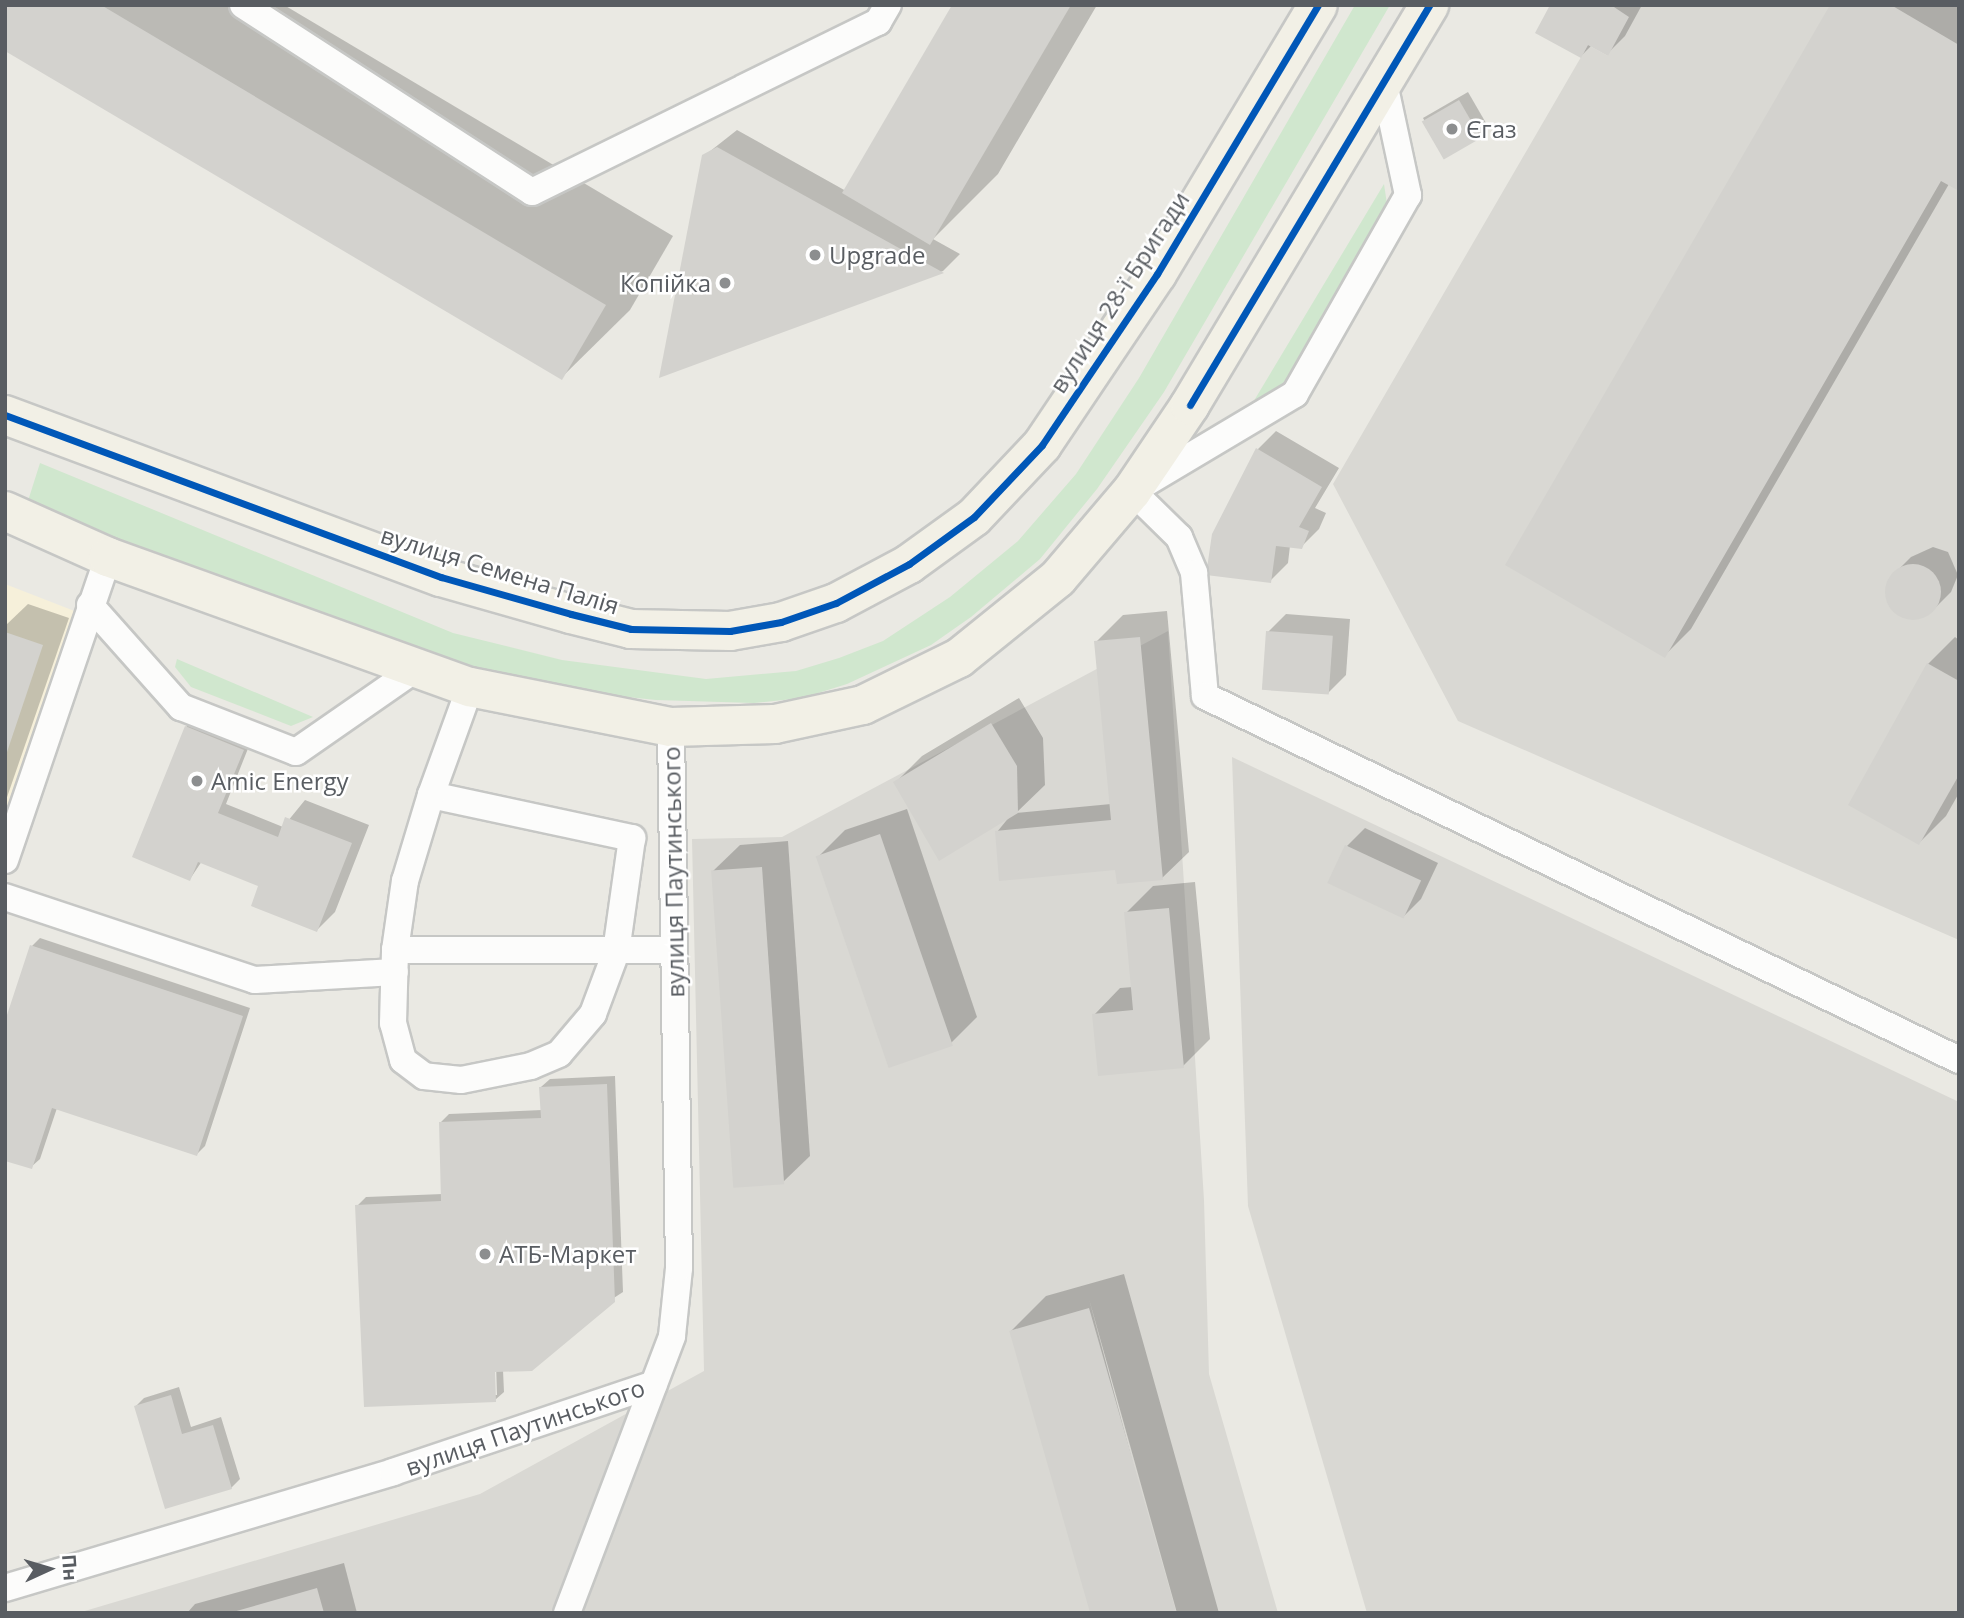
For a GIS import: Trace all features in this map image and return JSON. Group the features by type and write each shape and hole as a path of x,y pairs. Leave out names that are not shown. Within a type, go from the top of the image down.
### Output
{"main road":[{"name":"вулиця 28-ї Бригади","path":"909,564 974,517 1042,445 1157,274 1318,5"},
{"path":"5,511 108,557 471,687 671,727 775,724 863,705 959,658 1058,578 1132,491 1190,405 1429,5"},
{"name":"вулиця Семена Палія","path":"5,415 441,577 631,629 730,631 781,622 836,603 909,564"}],"lane":[{"path":"243,5 531,192 878,22 888,5"},
{"path":"1384,83 1408,195 1295,394 1132,491 1179,537 1194,573 1205,696 1959,1059"},
{"path":"5,860 108,557"},
{"path":"90,605 181,707 296,752 416,668"},
{"path":"431,795 632,838 616,951 593,1014 559,1054 531,1066 461,1080 424,1076 403,1060 393,1023 395,961 405,881 431,795 471,687"},
{"name":"вулиця Паутинського","path":"5,1588 393,1472 654,1384 672,1336 679,1268 671,727"},
{"path":"5,897 255,980 395,961 673,950"},
{"path":"567,1613 654,1384"}],"shaded area":[{"path":"1611,5 1959,5 1959,940 1458,721 1333,484 1588,45 1608,56"},
{"path":"5,584 77,612 5,813"},
{"path":"1168,631 1204,1200 1209,1374 1278,1613 78,1613 480,1494 704,1371 692,839 782,837"},
{"path":"1232,757 1959,1102 1959,1613 1367,1613 1248,1206"}],"green space":[{"path":"1355,5 1390,5 1164,392 1097,489 1040,559 971,617 931,645 847,684 802,698 754,703 656,700 551,689 378,644 27,504 40,463 453,633 562,660 706,679 796,671 839,658 883,641 950,597 1018,541 1076,474 1139,378"},
{"path":"1384,184 1388,211 1284,384 1246,414"},
{"path":"177,659 313,717 291,726 191,687 175,667"}],"building":[{"path":"5,5 101,5 606,305 562,380 5,51"},
{"path":"952,5 1071,5 930,245 842,193"},
{"path":"1550,5 1611,5 1629,17 1608,56 1588,45 1581,58 1535,33"},
{"path":"1830,5 1891,5 1959,45 1959,191 1941,181 1665,658 1505,565"},
{"name":"Єгаз","path":"1459,100 1481,138 1444,160 1422,122"},
{"path":"717,147 944,273 659,378 702,155"},
{"path":"1256,448 1322,487 1299,527 1309,531 1302,549 1276,546 1271,583 1206,575 1212,534"},
{"path":"1913,564 1924,566 1933,572 1939,581 1939,603 1933,612 1924,618 1913,620 1902,618 1893,612 1887,603 1885,592 1887,581 1893,572 1902,566"},
{"path":"1266,631 1333,636 1329,695 1262,690"},
{"path":"5,632 43,645 6,755 5,755"},
{"path":"1140,637 1163,880 1117,884 1115,870 999,881 995,831 1111,820 1094,641"},
{"path":"1927,663 1959,681 1959,775 1919,845 1848,805"},
{"path":"991,723 1017,766 1018,813 939,861 893,782"},
{"name":"Amic Energy","path":"185,726 244,750 218,813 278,837 285,817 352,843 317,932 251,906 258,886 198,862 190,881 132,857"},
{"path":"880,834 953,1046 889,1068 816,856"},
{"path":"1345,845 1421,880 1403,919 1327,883"},
{"path":"762,867 784,1184 733,1188 711,871"},
{"path":"1169,908 1184,1068 1098,1076 1092,1014 1133,1010 1124,912"},
{"path":"30,945 243,1016 197,1156 52,1108 32,1169 5,1161 5,1021"},
{"name":"АТБ-Маркет","path":"607,1084 615,1302 532,1371 495,1372 496,1402 364,1407 355,1205 441,1201 439,1122 541,1118 539,1087"},
{"path":"1089,1308 1176,1613 1090,1613 1009,1331"},
{"path":"171,1395 182,1434 213,1425 232,1489 165,1509 134,1406"},
{"path":"317,1588 324,1613 233,1613 233,1612"}],"cycle path":[{"path":"5,415 441,577 571,614 631,629 730,631 781,622 836,603 909,564 974,517 1042,445 1157,274 1318,5"},
{"path":"1190,405 1429,5"}],"place":[{"name":"Єгаз","path":"1452,129"},
{"name":"Upgrade","path":"815,255"},
{"name":"Копійка","path":"725,283"},
{"name":"Amic Energy","path":"197,781"},
{"name":"АТБ-Маркет","path":"485,1254"}]}
